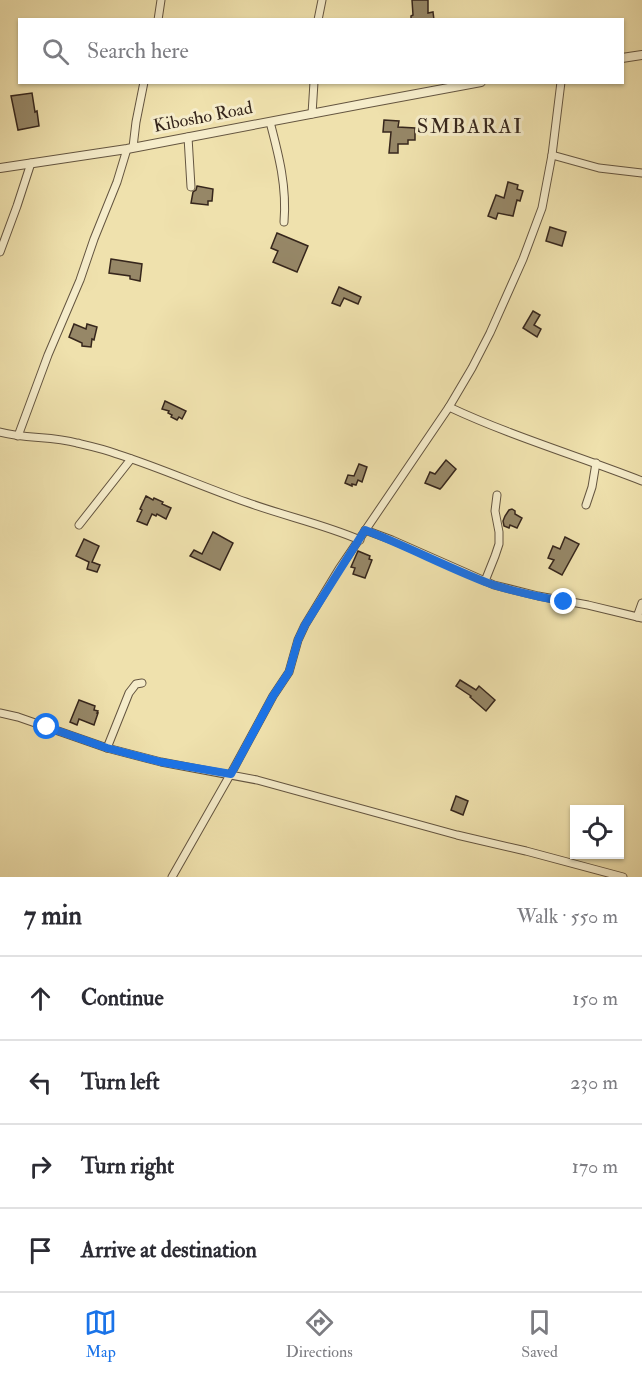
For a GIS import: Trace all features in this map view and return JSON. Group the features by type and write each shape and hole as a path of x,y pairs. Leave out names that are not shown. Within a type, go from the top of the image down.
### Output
{"street":[{"path":"158,18 161,0"},
{"path":"318,18 322,0"},
{"path":"624,58 642,55"},
{"path":"18,436 130,148 144,84"},
{"path":"312,114 314,84"},
{"name":"Kibosho Road","path":"0,168 130,148 470,84"},
{"path":"172,877 273,696 289,672 305,625 365,530 448,407 490,333 523,259 542,207 552,155 561,84"},
{"path":"270,122 285,185 284,222"},
{"path":"188,137 191,187"},
{"path":"552,155 599,168 642,173"},
{"path":"0,252 31,163"},
{"path":"448,407 642,481"},
{"path":"0,432 73,442 116,453 246,502 333,529 360,540"},
{"path":"79,525 131,459"},
{"path":"586,506 596,463"},
{"path":"485,581 499,544 495,511 497,495"},
{"path":"365,530 485,581 538,596 639,617 642,603"},
{"path":"107,748 129,693 135,684 142,683"},
{"path":"0,713 107,748 161,762 231,774 623,877"}],"building":[{"path":"412,0 428,0 428,13 433,12 434,18 411,18 413,15"},
{"path":"32,93 39,126 18,130 11,96"},
{"path":"384,120 399,121 398,127 415,128 415,140 408,140 408,144 398,144 398,153 389,153 391,132 383,132"},
{"path":"508,182 518,185 517,189 523,191 520,201 517,200 513,216 498,213 496,219 488,216 496,195 504,198"},
{"path":"197,186 213,189 212,201 208,201 208,205 191,203"},
{"path":"550,227 566,232 562,246 546,241"},
{"path":"277,233 308,246 297,272 273,262 278,251 271,248"},
{"path":"111,259 142,264 140,281 130,279 130,276 109,273"},
{"path":"339,287 361,297 358,304 344,298 340,306 332,303"},
{"path":"533,311 540,315 534,325 541,329 537,337 523,328"},
{"path":"74,324 86,329 87,324 97,327 91,347 82,346 82,343 69,337"},
{"path":"165,401 186,411 182,419 179,417 177,420 171,417 169,411 162,409"},
{"path":"446,460 456,469 442,487 440,489 425,483 430,472 435,474"},
{"path":"359,464 367,467 362,482 358,480 356,485 352,484 352,486 345,483 348,475 354,476"},
{"path":"146,496 163,502 162,504 171,508 166,519 152,514 147,525 137,521"},
{"path":"512,509 522,518 517,528 510,525 509,528 504,526 505,516"},
{"path":"213,532 233,543 220,570 190,556 194,550 202,554"},
{"path":"565,537 579,544 562,575 549,568 554,560 548,558 553,546 560,549"},
{"path":"84,539 99,546 92,562 100,565 97,572 87,569 89,562 76,556"},
{"path":"358,551 370,556 369,559 372,560 365,578 353,574 355,568 351,567"},
{"path":"460,680 476,690 479,686 495,700 486,711 471,696 456,686"},
{"path":"79,700 95,706 94,710 98,711 94,725 79,719 77,725 70,722"},
{"path":"456,796 468,801 463,815 451,810"}],"district":[{"name":"SMBARAI","path":"470,126"}],"route":[{"path":"47,727 90,743 161,762 231,774 273,696 289,672 305,625 365,530 494,585 564,602"}]}
